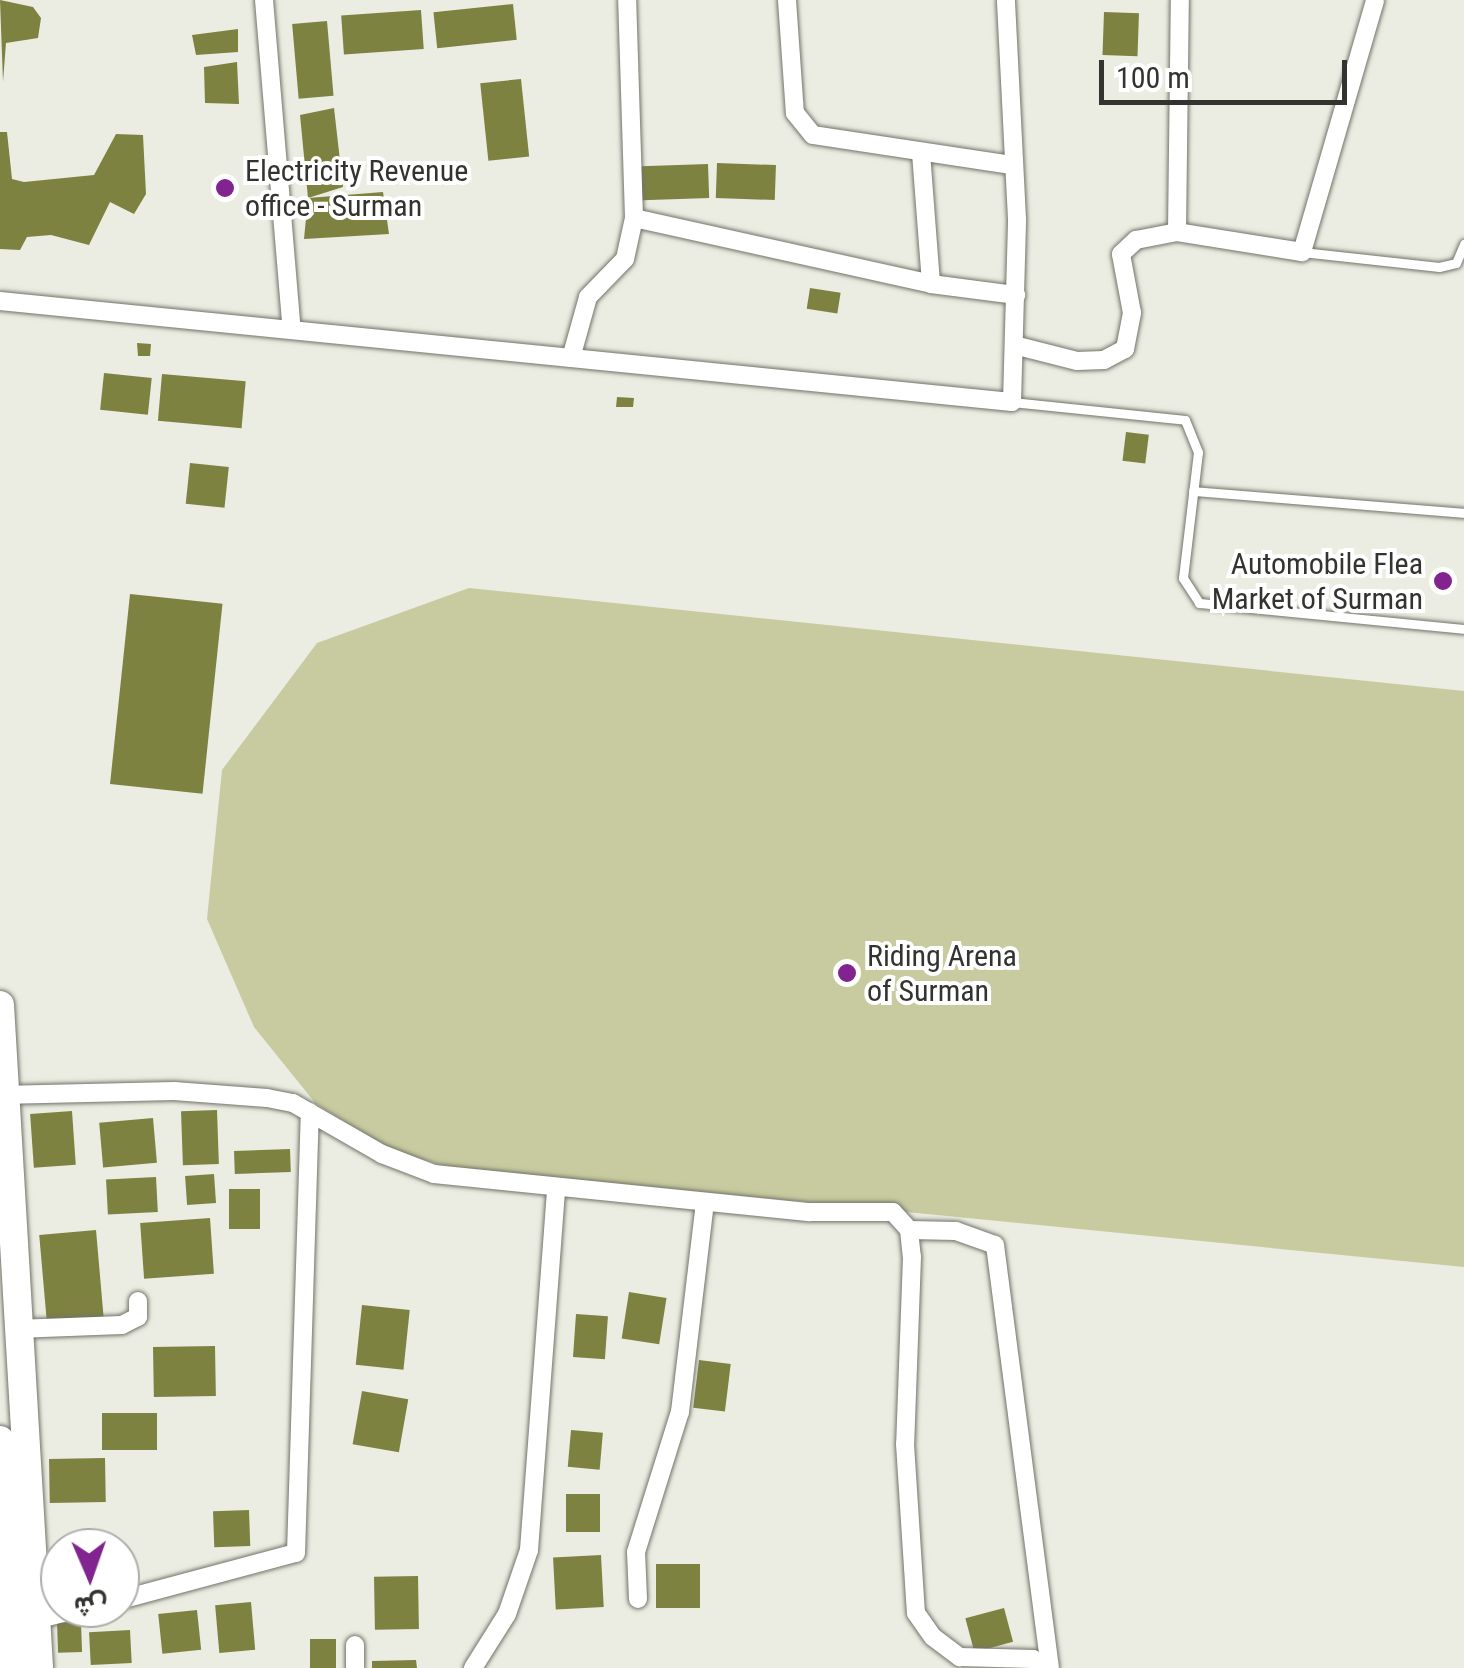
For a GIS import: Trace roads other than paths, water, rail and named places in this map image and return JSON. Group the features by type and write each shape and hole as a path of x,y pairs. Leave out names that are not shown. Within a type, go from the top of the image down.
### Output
{"main road":[{"path":"0,1006 2,1095 39,1668"},
{"path":"0,1440 12,1668"}],"street":[{"path":"264,0 292,330"},
{"path":"571,358 588,298 625,259 634,218 627,0"},
{"path":"787,0 798,122 828,140 1011,165"},
{"path":"0,301 1012,402 1016,295 1006,0"},
{"path":"1177,232 1180,0"},
{"path":"1014,345 1077,361 1104,360 1125,349 1132,313 1122,254 1136,240 1177,232 1302,252 1375,0"},
{"path":"921,153 931,284"},
{"path":"634,218 931,284 1016,295"},
{"path":"2,1095 174,1091 267,1098 310,1112 382,1154 434,1174 705,1202 884,1210 900,1216 909,1230 905,1460 916,1613 933,1638 960,1657 1033,1659 1048,1668"},
{"path":"140,1595 296,1553 310,1112"},
{"path":"473,1668 507,1614 531,1538 556,1188"},
{"path":"638,1598 636,1552 680,1412 705,1202"},
{"path":"909,1230 956,1231 995,1245 1048,1668"},
{"path":"16,1329 122,1325 138,1318 138,1301"},
{"path":"34,1620 40,1619"},
{"path":"355,1645 355,1668"}],"lane":[{"path":"1302,252 1439,267 1456,263 1464,244"},
{"path":"1012,402 1185,420 1198,442 1182,578 1199,603 1464,628"},
{"path":"1193,490 1464,514"}],"place":[{"name":"Electricity Revenue office - Surman","path":"225,188"},
{"name":"Automobile Flea Market of Surman","path":"1443,581"},
{"name":"Riding Arena of Surman","path":"847,973"}]}
